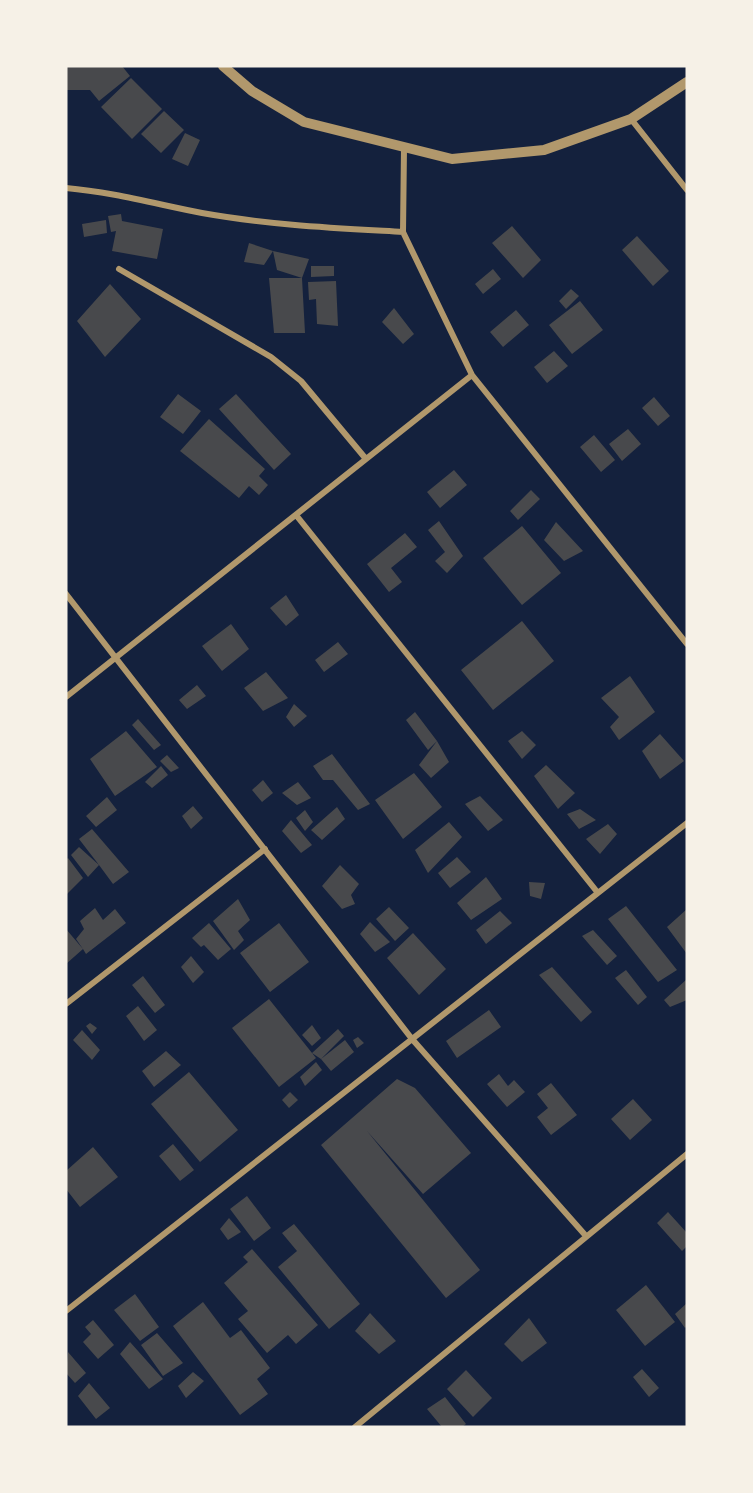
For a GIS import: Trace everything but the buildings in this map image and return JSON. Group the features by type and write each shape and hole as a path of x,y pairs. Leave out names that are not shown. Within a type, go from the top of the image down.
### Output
{"street":[{"path":"223,66 252,91 304,122 452,159 544,150 631,118 687,82"},
{"path":"631,118 687,190"},
{"path":"404,148 403,232 472,375 687,644"},
{"path":"66,188 105,192 202,213 284,225 403,232"},
{"path":"119,269 271,357 302,381 366,459"},
{"path":"66,697 472,375"},
{"path":"296,514 598,893"},
{"path":"66,594 412,1039 586,1236"},
{"path":"66,1311 687,823"},
{"path":"66,1004 265,849"},
{"path":"355,1427 687,1154"}]}
